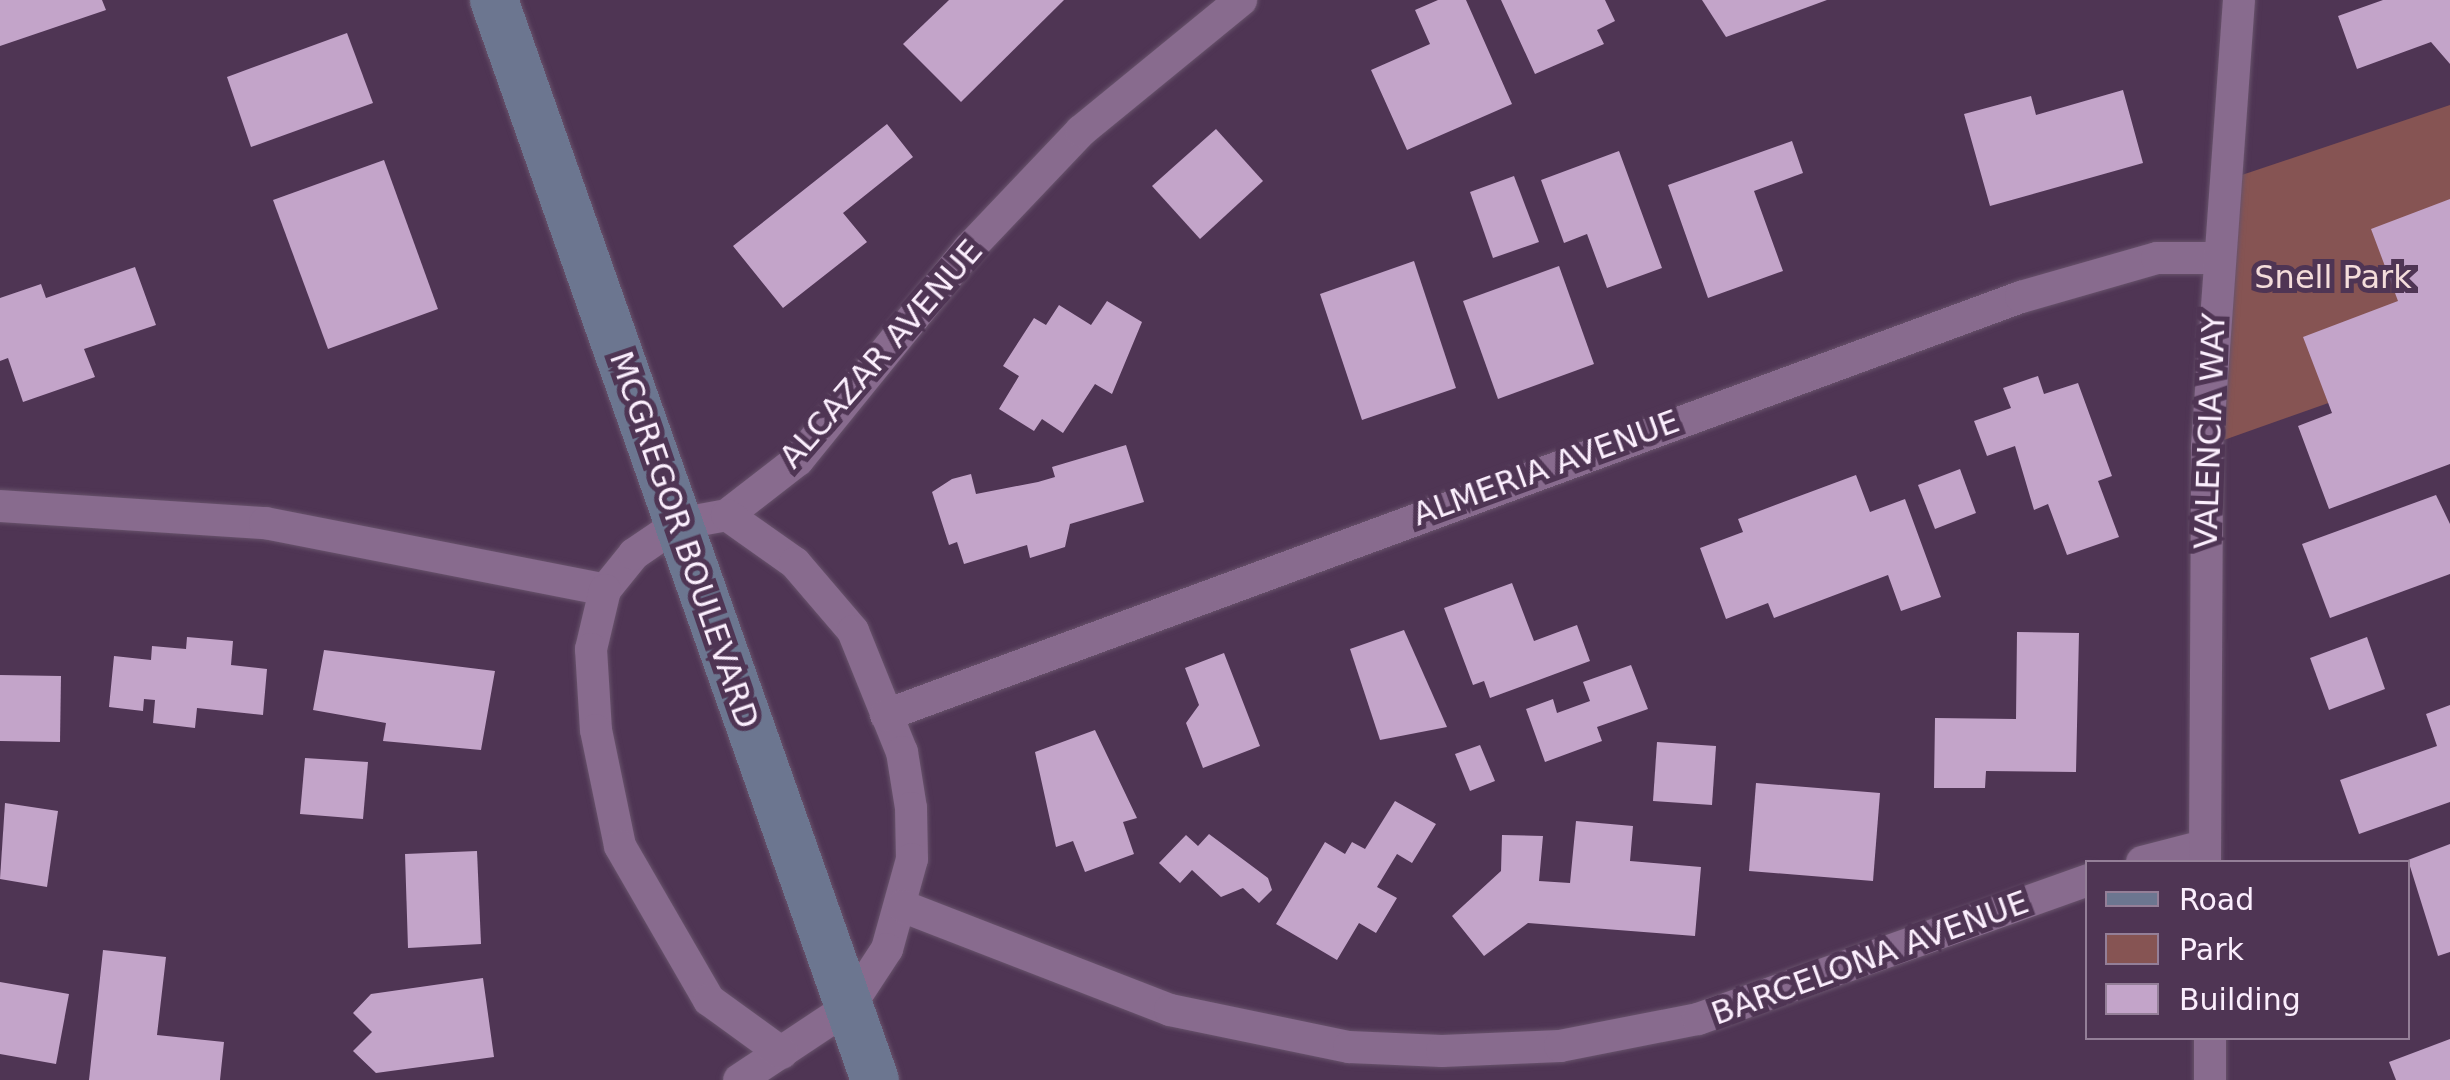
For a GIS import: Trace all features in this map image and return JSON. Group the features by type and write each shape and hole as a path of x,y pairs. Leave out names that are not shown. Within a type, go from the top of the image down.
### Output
{"main road":[{"name":"MCGREGOR BOULEVARD","path":"494,0 875,1080"}],"street":[{"name":"ALCAZAR AVENUE","path":"605,590 634,554 678,524 727,515 798,460 969,250 1081,131 1241,0"},
{"name":"VALENCIA WAY","path":"2205,854 2216,258 2239,0"},
{"name":"ALMERIA AVENUE","path":"886,715 2021,296 2157,258 2216,258"},
{"path":"0,506 265,523 605,590 592,649 594,698 620,846 708,1000 782,1053"},
{"path":"727,515 795,564 854,631 886,715 911,808 902,906 849,1007 739,1080"},
{"path":"2158,860 2205,854"},
{"name":"BARCELONA AVENUE","path":"902,906 1170,1010 1350,1047 1442,1051 1560,1046 1698,1019 2085,881"},
{"path":"2210,1040 2210,1080"}],"green space":[{"name":"Snell Park","path":"2450,105 2450,360 2207,446 2224,181"}],"building":[{"path":"0,0 102,0 106,10 0,46"},
{"path":"949,0 1064,0 961,102 903,44"},
{"path":"1438,0 1466,0 1512,104 1407,150 1371,70 1430,44 1415,10"},
{"path":"1501,0 1605,0 1615,21 1597,30 1604,44 1535,74"},
{"path":"1702,0 1827,0 1726,37"},
{"path":"2383,0 2450,0 2450,64 2431,42 2357,69 2338,16"},
{"path":"347,33 373,103 251,147 227,77"},
{"path":"2123,90 2143,163 1990,206 1964,114 2031,96 2036,115"},
{"path":"887,124 913,157 843,213 867,242 783,308 733,246"},
{"path":"1216,129 1263,181 1200,239 1152,186"},
{"path":"1792,141 1803,173 1754,191 1783,271 1708,298 1668,185"},
{"path":"1619,151 1662,268 1607,288 1587,234 1564,243 1541,180"},
{"path":"384,160 438,309 328,349 273,200"},
{"path":"1514,176 1539,242 1493,258 1470,192"},
{"path":"2450,199 2450,464 2329,509 2298,426 2332,413 2303,337 2398,301 2371,229"},
{"path":"1414,261 1456,388 1362,420 1320,294"},
{"path":"1559,266 1594,364 1498,399 1463,301"},
{"path":"135,267 156,325 84,349 95,377 23,402 8,358 0,361 0,298 41,284 46,298"},
{"path":"1107,301 1142,322 1112,394 1095,384 1063,433 1042,419 1034,431 999,409 1019,376 1003,366 1034,318 1046,325 1059,305 1091,325"},
{"path":"2038,376 2044,394 2078,383 2112,476 2098,481 2119,537 2067,555 2048,504 2034,510 2015,446 1987,456 1974,421 2011,408 2003,388"},
{"path":"1126,445 1144,502 1070,524 1065,547 1030,558 1027,545 964,564 957,542 949,545 932,492 952,479 971,474 976,494 1038,482 1055,477 1052,467"},
{"path":"1960,469 1976,513 1935,529 1918,485"},
{"path":"1856,475 1870,512 1905,499 1941,597 1901,611 1888,575 1774,618 1768,603 1726,619 1700,548 1743,532 1738,519"},
{"path":"2436,495 2450,524 2450,574 2330,618 2302,544"},
{"path":"1512,583 1534,641 1577,625 1590,661 1490,698 1484,681 1473,685 1444,608"},
{"path":"1404,630 1447,727 1380,740 1350,649"},
{"path":"2017,632 2079,633 2076,772 1986,771 1985,788 1934,788 1935,718 2016,719"},
{"path":"187,637 233,641 231,665 267,669 263,715 197,708 195,728 153,723 155,700 144,699 143,711 109,707 114,656 151,660 152,646 186,649"},
{"path":"2367,637 2385,689 2329,710 2310,658"},
{"path":"324,650 495,671 481,750 383,741 386,723 313,710"},
{"path":"1224,653 1260,746 1203,768 1186,723 1199,705 1185,668"},
{"path":"1631,665 1648,709 1597,727 1602,741 1545,762 1526,709 1553,699 1557,713 1590,701 1583,682"},
{"path":"0,675 61,676 60,742 0,741"},
{"path":"2450,705 2450,802 2359,834 2340,780 2437,746 2426,714"},
{"path":"1095,730 1137,818 1123,822 1134,854 1085,872 1073,841 1056,847 1035,752"},
{"path":"1657,742 1716,746 1712,805 1653,801"},
{"path":"1480,745 1495,781 1470,791 1455,754"},
{"path":"305,758 368,762 363,819 300,814"},
{"path":"1756,783 1880,793 1873,881 1749,871"},
{"path":"1395,801 1436,824 1412,863 1397,854 1377,887 1397,898 1376,933 1359,923 1337,960 1276,924 1325,842 1345,854 1352,842 1365,849"},
{"path":"5,803 58,811 47,887 0,879"},
{"path":"1576,821 1633,826 1630,861 1701,867 1695,936 1528,923 1484,956 1452,916 1501,871 1502,835 1543,836 1539,881 1570,883"},
{"path":"1209,834 1268,878 1272,890 1259,903 1243,888 1221,897 1192,870 1180,883 1159,863 1186,835 1198,846"},
{"path":"2450,844 2450,952 2438,956 2408,860"},
{"path":"477,851 481,944 408,948 405,854"},
{"path":"103,950 166,957 157,1035 224,1042 220,1080 89,1080"},
{"path":"483,978 494,1057 376,1073 353,1051 372,1032 353,1013 371,994"},
{"path":"0,982 69,994 56,1064 0,1054"},
{"path":"2450,1039 2450,1080 2396,1080 2389,1062"}]}
